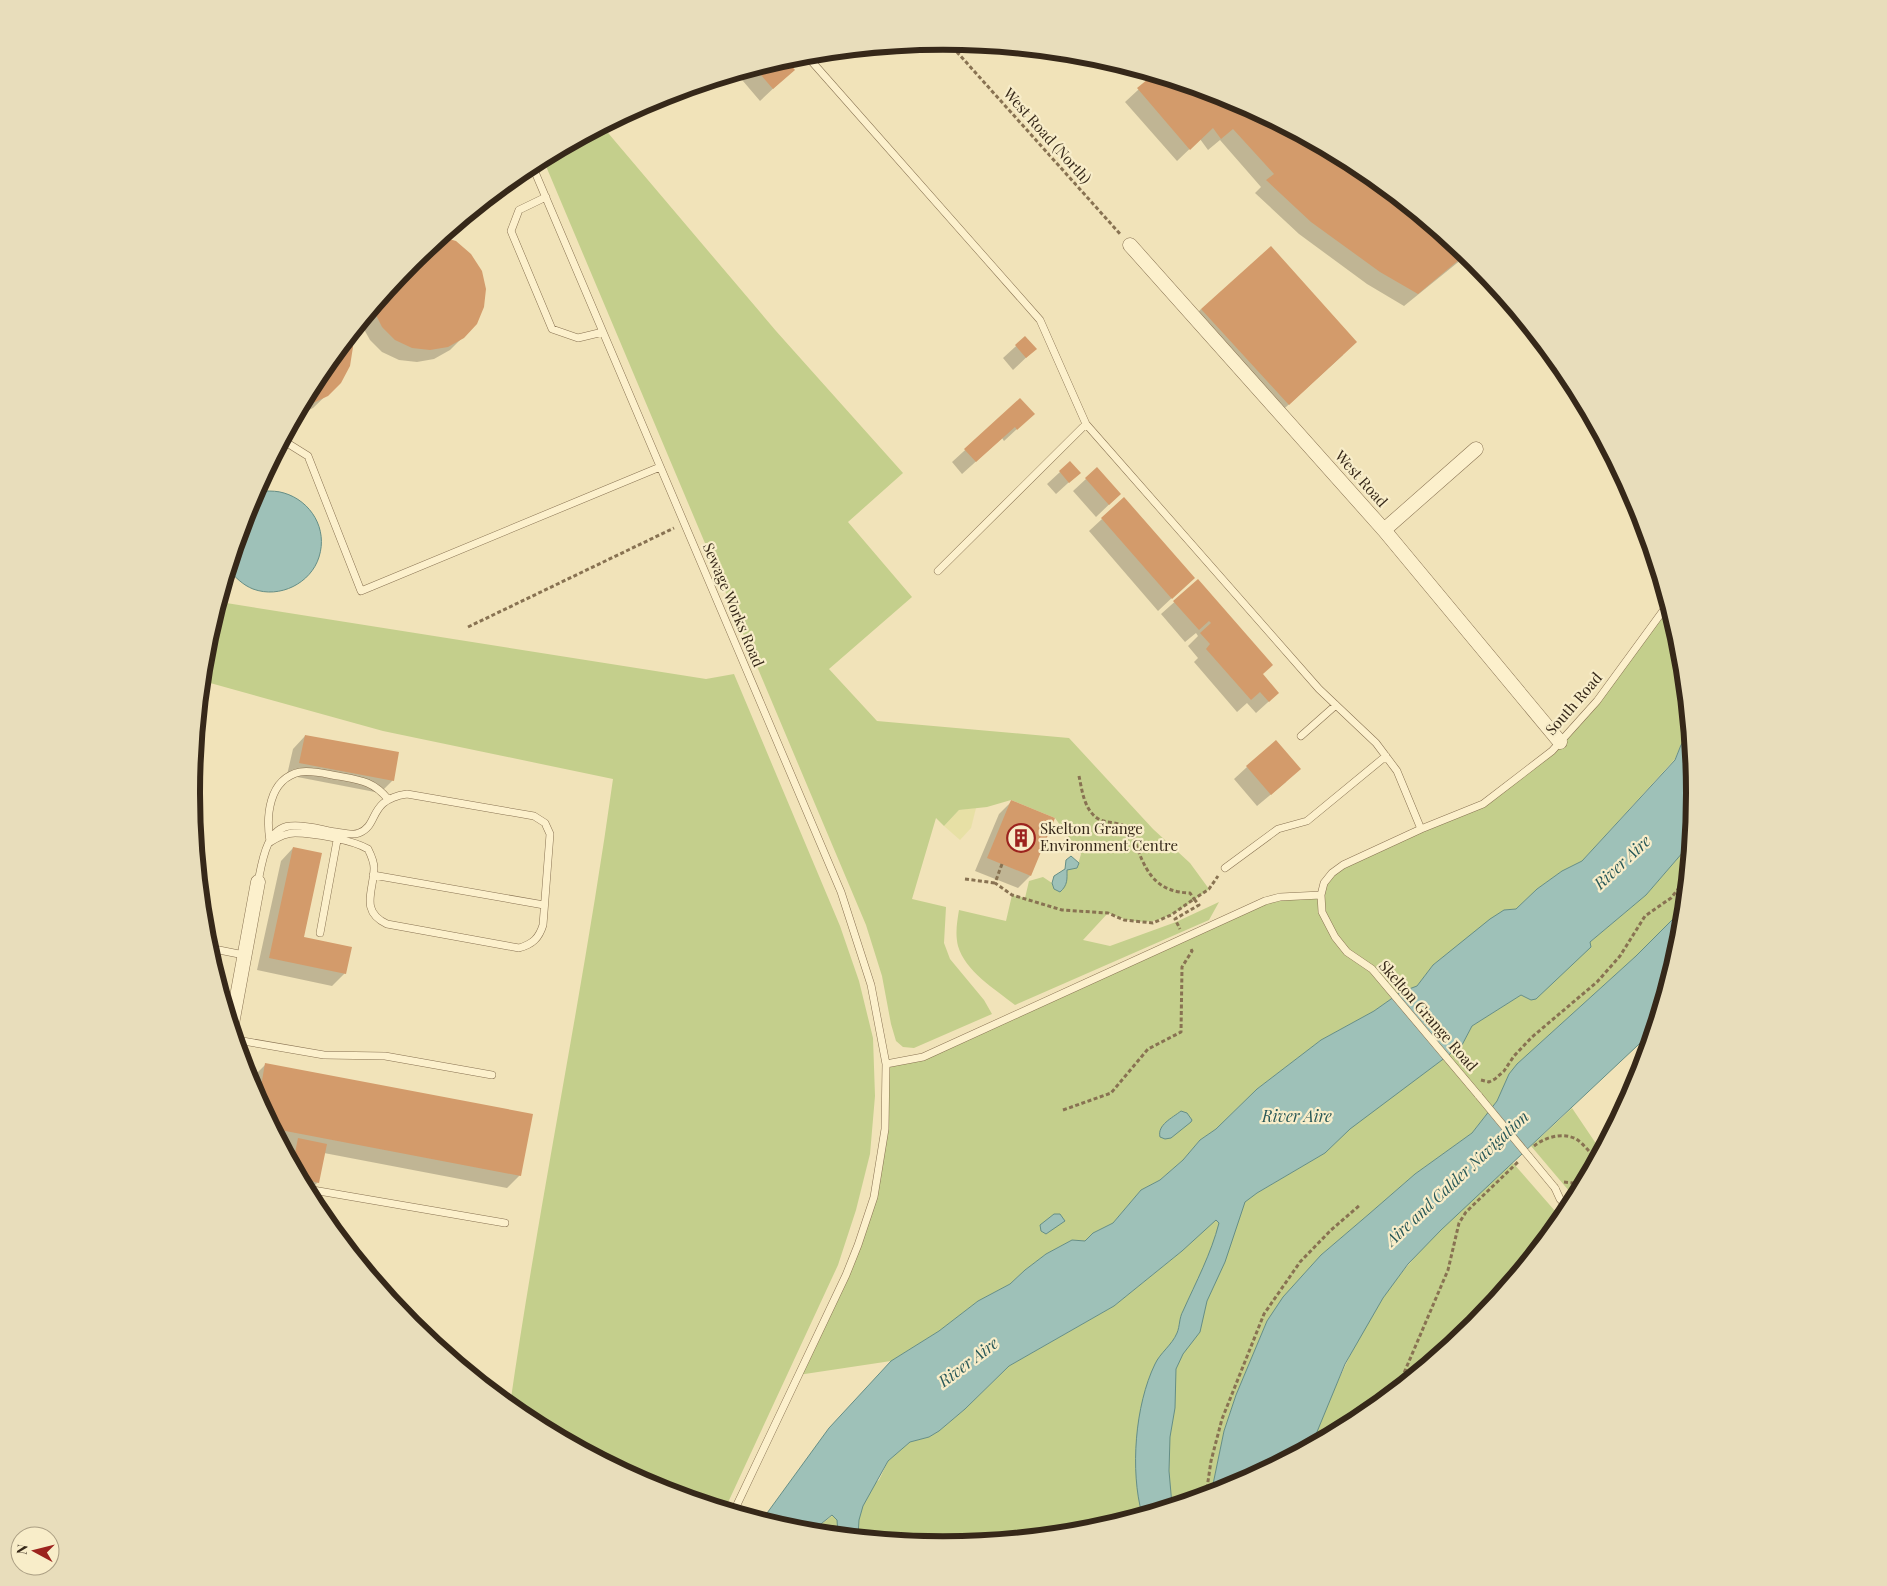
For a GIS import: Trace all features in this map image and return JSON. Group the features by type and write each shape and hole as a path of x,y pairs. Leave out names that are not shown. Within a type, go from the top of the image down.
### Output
{"street":[{"name":"West Road","path":"1130,245 1384,530 1560,742"},
{"path":"1384,530 1476,449"},
{"path":"234,1012 258,882"}],"lane":[{"path":"812,62 1040,320 1086,424 1312,681 1376,743 1397,771 1421,829 1343,865 1332,873 1324,883 1321,896 1280,897 1265,901 923,1057 886,1064"},
{"name":"Sewage Works Road","path":"535,172 841,892 871,985 886,1064 885,1129 874,1197 858,1245 823,1325 736,1506"},
{"path":"546,197 519,210 511,231 552,328 578,338 603,332"},
{"path":"938,571 1086,424"},
{"path":"288,443 308,456 362,591 660,467"},
{"name":"South Road","path":"1421,829 1483,804 1552,751 1597,701 1663,611"},
{"path":"1301,736 1336,705"},
{"path":"1225,868 1278,829 1308,821 1386,756"},
{"path":"270,842 267,825 272,798 277,786 287,777 300,772 313,772 366,782 381,790 388,800"},
{"path":"258,882 264,851 270,842 285,834 295,833 338,836 354,835 367,828 376,810 388,800 395,796 407,794 540,819 545,823 550,834 540,934 528,946 519,948 387,924 381,921 372,911 370,905 373,875 372,857 368,849 338,836"},
{"path":"320,933 338,836"},
{"path":"373,875 544,904"},
{"name":"Skelton Grange Road","path":"1321,896 1322,912 1335,937 1347,952 1372,969 1555,1188 1563,1203"},
{"path":"218,950 244,955"},
{"path":"243,1041 324,1056 385,1056 492,1075"},
{"path":"317,1191 505,1224"}],"path":[{"name":"West Road (North)","path":"956,50 1130,245"},
{"path":"468,627 684,524"},
{"path":"1063,1110 1111,1093 1148,1049 1180,1032 1182,967 1192,951 1175,919 1199,905 1190,893 1177,892 1162,887 1149,874 1131,831 1119,823 1097,818 1085,804 1079,776"},
{"path":"995,883 1002,864"},
{"path":"965,879 995,883 1012,895 1062,910 1108,913 1124,920 1152,923 1171,915 1209,888 1225,868"},
{"path":"1475,1078 1489,1082 1504,1071 1514,1056 1532,1037 1597,982 1620,956 1645,916 1670,898 1680,886"},
{"path":"1532,1148 1549,1136 1556,1136 1575,1139 1592,1156"},
{"path":"1404,1375 1448,1270 1460,1223 1466,1212 1526,1154"},
{"path":"1207,1487 1211,1461 1222,1419 1264,1314 1300,1262 1331,1230 1360,1206"}],"shaded area":[{"path":"976,808 971,828 960,840 944,826 959,810"}],"green space":[{"path":"607,131 776,331 903,473 848,522 912,597 829,669 877,721 1069,738 1153,829 1190,863 1209,889 1184,907 1162,919 1138,921 1124,919 1108,913 1083,940 1110,946 1176,922 1219,902 1209,920 1015,1005 982,979 967,964 958,946 957,924 959,910 1006,921 1012,895 1025,898 1029,881 1043,877 1052,883 1054,889 1067,869 1077,868 1081,854 1055,818 1011,800 987,807 959,810 944,826 936,818 912,899 946,907 944,943 950,959 984,1000 992,1014 914,1048 903,1047 896,1041 882,976 866,925 546,166"},
{"path":"226,603 706,679 734,674 840,926 859,981 873,1038 875,1096 870,1154 856,1210 838,1265 727,1504 659,1479 615,1459 572,1436 511,1397 589,936 613,779 383,731 209,683"},
{"path":"1663,611 1680,696 1685,740 1675,759 1582,861 1562,871 1537,889 1516,909 1504,910 1433,965 1417,986 1401,992 1374,1011 1321,1040 1257,1089 1216,1129 1200,1140 1183,1160 1160,1180 1141,1190 1113,1223 1093,1233 1085,1241 1072,1240 1046,1254 1010,1284 978,1301 939,1331 891,1361 798,1375 823,1325 874,1197 885,1129 886,1064 923,1057 1265,901 1320,895 1332,873 1483,804 1552,751 1597,701"},
{"path":"1684,851 1676,916 1636,956 1517,1064 1509,1074 1497,1101 1472,1133 1415,1174 1321,1255 1283,1297 1267,1321 1236,1395 1224,1431 1213,1485 1182,1497 1136,1511 1040,1530 944,1536 847,1530 820,1525 879,1480 888,1461 910,1442 929,1437 939,1431 965,1409 1009,1366 1114,1306 1182,1251 1209,1225 1257,1193 1325,1153 1349,1129 1462,1045 1472,1026 1521,995 1531,1000 1590,942 1646,895"},
{"path":"1572,1108 1597,1145 1570,1192 1531,1146"},
{"path":"1513,1163 1556,1213 1502,1283 1433,1352 1356,1411 1315,1436 1353,1350 1378,1305 1409,1264 1433,1237"}],"water":[{"path":"265,491 284,493 302,502 315,518 321,536 319,557 309,574 293,586 274,592 263,592 253,589 234,575"},
{"name":"River Aire","path":"1685,740 1686,793 1684,851 1646,895 1590,942 1591,947 1536,999 1531,1000 1521,995 1472,1026 1462,1045 1350,1129 1325,1153 1245,1202 1225,1262 1207,1301 1200,1332 1183,1354 1176,1369 1175,1408 1170,1437 1169,1471 1172,1500 1141,1509 1136,1478 1136,1438 1139,1418 1148,1380 1155,1364 1177,1333 1182,1314 1212,1246 1219,1223 1216,1220 1182,1251 1114,1306 1009,1366 965,1409 939,1431 929,1437 910,1442 888,1461 863,1506 858,1531 838,1528 837,1520 832,1515 819,1525 766,1514 829,1428 891,1361 939,1331 978,1301 1010,1284 1046,1254 1072,1240 1085,1241 1093,1233 1113,1223 1141,1190 1160,1180 1183,1160 1200,1140 1216,1129 1257,1089 1321,1040 1374,1011 1401,992 1417,986 1433,965 1490,919 1504,910 1516,909 1537,889 1562,871 1582,861 1675,760"},
{"path":"1071,856 1079,863 1077,868 1067,870 1066,884 1060,892 1054,889 1052,883 1054,876 1065,869 1066,860"},
{"name":"Aire and Calder Navigation","path":"1676,916 1661,985 1644,1039 1441,1230 1408,1264 1383,1298 1345,1364 1315,1436 1272,1459 1213,1485 1224,1431 1236,1395 1267,1321 1283,1297 1321,1255 1415,1174 1472,1133 1497,1101 1509,1074 1517,1064 1636,956"},
{"path":"1181,1111 1187,1113 1192,1120 1191,1122 1171,1138 1165,1139 1160,1137 1163,1125"},
{"path":"1054,1214 1060,1214 1065,1221 1046,1234 1041,1231 1040,1225"}],"building":[{"path":"791,66 795,70 773,89 759,73"},
{"path":"1148,79 1182,89 1272,127 1356,175 1433,234 1460,259 1418,294 1380,272 1311,222 1266,180 1274,174 1233,129 1221,139 1213,128 1190,150 1137,88"},
{"path":"449,239 456,241 471,254 482,271 486,289 484,307 477,324 464,338 448,347 430,350 412,348 395,340 382,327 376,314 418,268"},
{"path":"1271,246 1357,342 1289,405 1201,309"},
{"path":"1025,336 1037,349 1026,358 1015,345"},
{"path":"352,344 350,366 341,383 328,396 311,404"},
{"path":"1020,398 1035,414 1017,430 1015,427 976,462 964,449"},
{"path":"1070,461 1081,473 1069,483 1059,471"},
{"path":"1097,467 1121,494 1109,505 1085,478"},
{"path":"1124,497 1195,578 1172,599 1101,518"},
{"path":"1198,579 1273,665 1263,674 1279,693 1269,702 1260,692 1251,700 1206,649 1210,644 1200,633 1211,623 1209,621 1199,630 1173,601"},
{"path":"305,735 399,752 394,781 299,763"},
{"path":"1276,740 1301,769 1271,795 1246,766"},
{"name":"Skelton Grange Environment Centre","path":"1011,800 1055,818 1031,876 987,858"},
{"path":"293,847 322,853 304,937 352,947 346,974 269,958"},
{"path":"265,1063 533,1114 521,1176 282,1130 261,1086"},
{"path":"298,1138 327,1144 319,1183 311,1181 295,1154"}],"place":[{"name":"Skelton Grange Environment Centre","path":"1021,838"}]}
